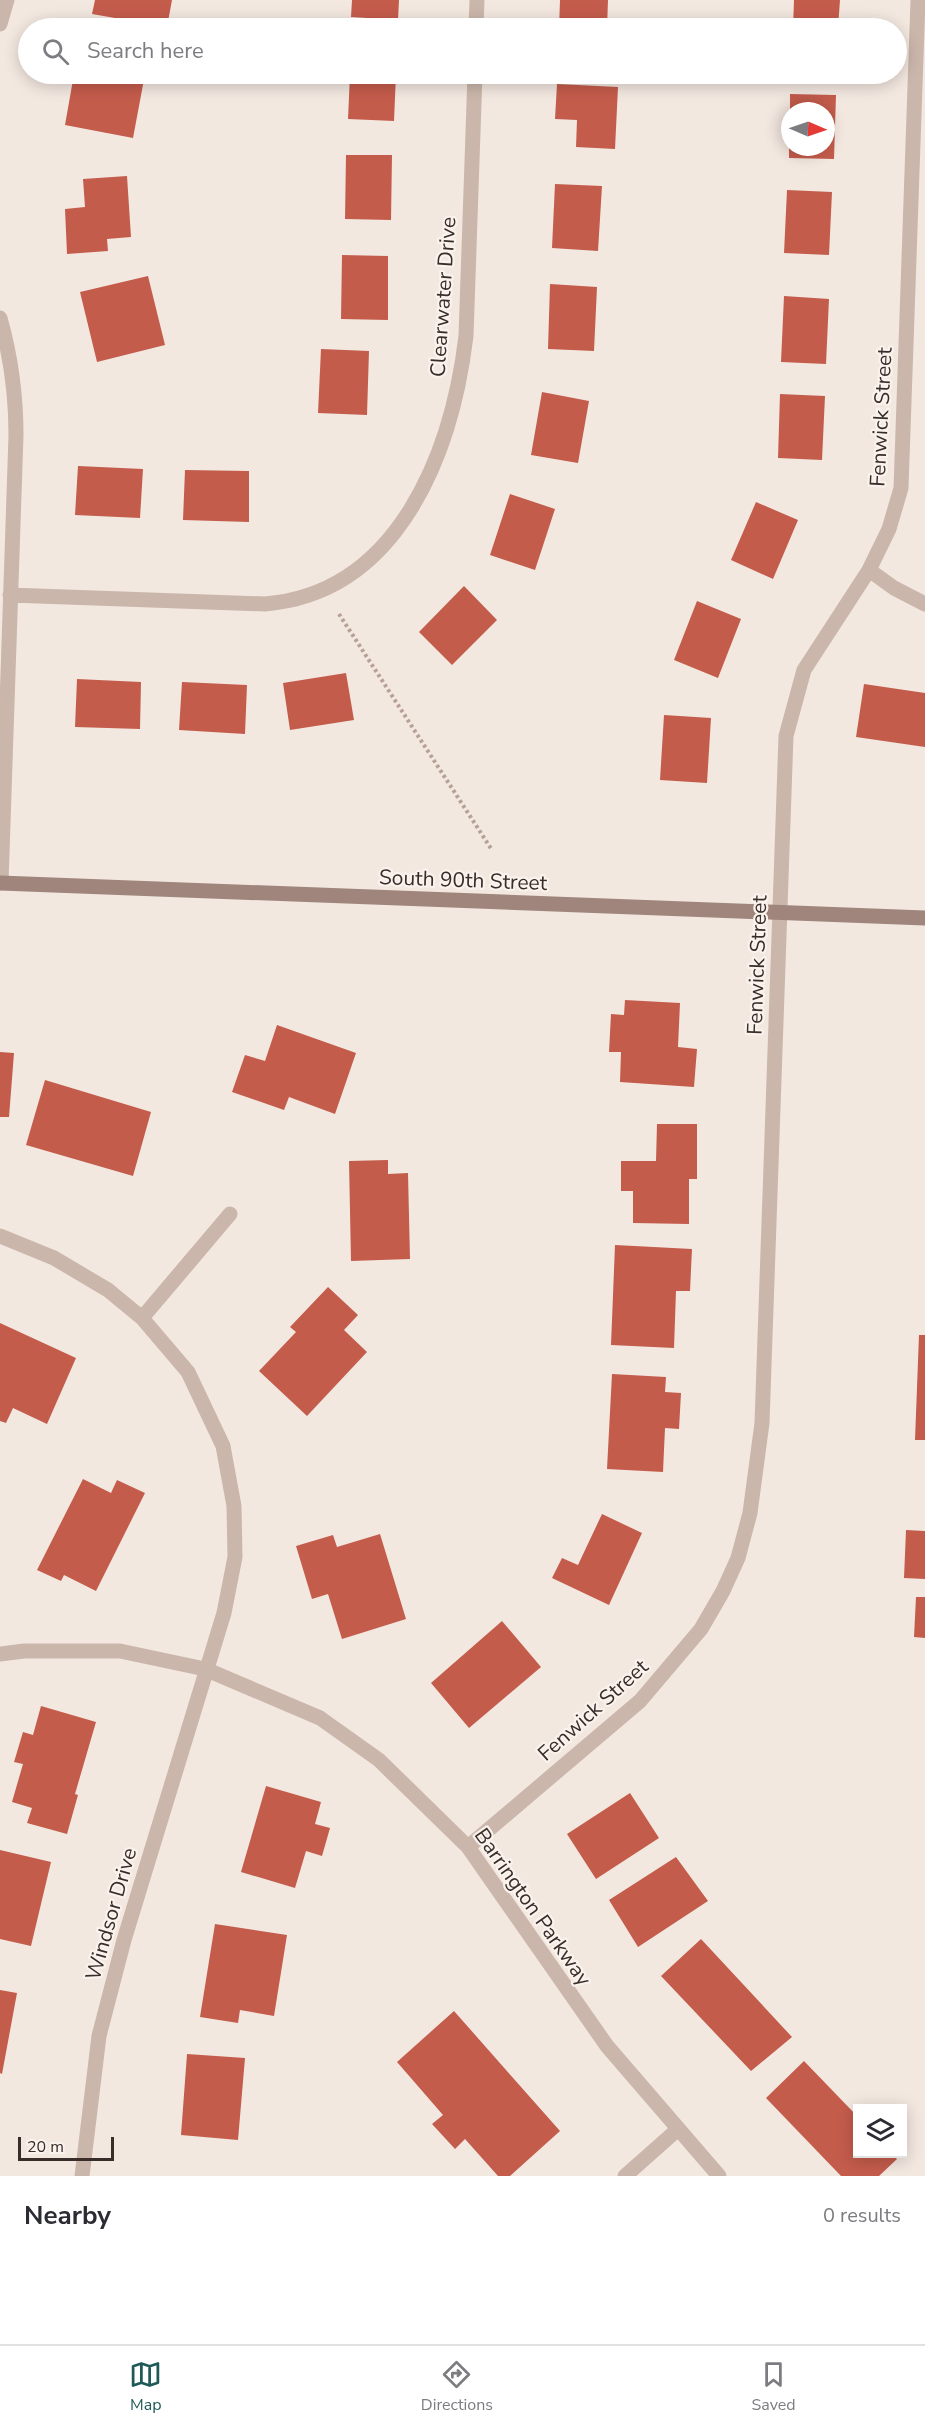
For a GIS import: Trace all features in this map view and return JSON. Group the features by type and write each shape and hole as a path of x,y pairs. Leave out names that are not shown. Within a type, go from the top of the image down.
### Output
{"street":[{"path":"0,24 7,0"},
{"path":"476,18 477,0"},
{"name":"Fenwick Street","path":"468,1847 640,1701 701,1629 723,1591 738,1558 750,1513 762,1423 786,736 804,670 868,570 889,529 901,488 918,0"},
{"name":"Clearwater Drive","path":"10,595 265,604 289,602 335,585 386,543 410,512 434,467 461,375 466,336 475,84"},
{"path":"0,318 9,348 16,406 0,883"},
{"path":"868,570 894,588 925,604"},
{"name":"South 90th Street","path":"0,883 925,918"},
{"path":"142,1318 231,1214"},
{"name":"Windsor Drive","path":"0,1236 54,1258 108,1290 142,1318 188,1372 223,1446 234,1506 235,1557 224,1613 124,1940 99,2036 82,2176"},
{"name":"Barrington Parkway","path":"0,1654 24,1651 120,1652 205,1669 320,1718 379,1760 468,1847 607,2046 719,2176"},
{"path":"625,2176 677,2130"}],"path":[{"path":"339,614 492,850"}],"building":[{"path":"95,0 172,0 169,18 115,18 92,14"},
{"path":"352,0 399,0 398,18 351,17"},
{"path":"560,0 608,0 607,18 559,18"},
{"path":"794,0 840,0 839,18 793,18"},
{"path":"72,84 143,84 133,138 65,125"},
{"path":"350,84 396,84 394,121 348,119"},
{"path":"557,84 618,87 615,149 576,147 577,120 555,119"},
{"path":"790,94 836,95 835,127 835,102 790,102"},
{"path":"346,155 392,155 391,220 345,219"},
{"path":"789,156 834,156 834,159 789,158"},
{"path":"127,176 131,237 107,239 108,251 67,254 65,209 85,207 83,179"},
{"path":"555,184 602,186 598,251 552,248"},
{"path":"787,190 832,192 829,255 784,253"},
{"path":"342,255 388,256 388,320 341,319"},
{"path":"148,276 165,345 97,362 80,292"},
{"path":"550,284 597,287 594,351 548,349"},
{"path":"784,296 829,299 826,364 781,362"},
{"path":"321,349 369,351 367,415 318,413"},
{"path":"542,392 589,401 578,463 531,455"},
{"path":"780,394 825,396 822,460 778,458"},
{"path":"78,466 143,469 140,518 75,515"},
{"path":"185,470 249,471 249,522 183,520"},
{"path":"510,494 555,509 535,570 490,555"},
{"path":"756,502 798,520 773,579 731,560"},
{"path":"464,586 497,620 452,665 419,632"},
{"path":"697,601 741,619 718,678 674,660"},
{"path":"346,673 354,720 290,730 283,683"},
{"path":"77,679 141,682 140,729 75,727"},
{"path":"182,682 247,685 245,734 179,730"},
{"path":"864,684 925,693 925,747 856,737"},
{"path":"664,715 711,718 707,783 660,780"},
{"path":"625,1000 680,1003 678,1047 697,1049 694,1087 620,1082 621,1052 609,1052 611,1014 624,1015"},
{"path":"277,1025 356,1053 335,1114 289,1097 284,1110 232,1092 245,1055 265,1061"},
{"path":"0,1052 14,1053 9,1117 0,1117"},
{"path":"45,1080 151,1112 133,1176 26,1145"},
{"path":"657,1124 697,1124 697,1179 689,1179 689,1224 633,1223 633,1191 621,1191 621,1161 656,1161"},
{"path":"388,1160 388,1174 408,1173 410,1259 351,1261 349,1161"},
{"path":"615,1245 692,1249 690,1291 676,1291 674,1348 611,1345"},
{"path":"328,1287 358,1315 344,1330 367,1352 307,1416 259,1371 296,1332 290,1327"},
{"path":"0,1323 76,1358 47,1424 13,1408 6,1423 0,1421"},
{"path":"919,1335 925,1335 925,1440 915,1440"},
{"path":"612,1374 666,1377 665,1392 681,1393 679,1429 665,1428 663,1472 607,1469"},
{"path":"83,1479 111,1493 117,1480 145,1493 96,1591 64,1575 61,1581 37,1570"},
{"path":"602,1514 642,1533 609,1605 552,1578 562,1558 578,1565"},
{"path":"906,1530 925,1531 925,1579 904,1578"},
{"path":"380,1534 406,1619 342,1639 328,1594 312,1599 296,1546 333,1535 337,1547"},
{"path":"916,1597 925,1597 925,1638 914,1637"},
{"path":"502,1621 541,1667 469,1728 431,1683"},
{"path":"41,1706 96,1722 75,1794 78,1795 67,1834 27,1823 32,1808 12,1802 23,1764 14,1762 23,1732 33,1735"},
{"path":"266,1786 321,1802 315,1824 330,1828 322,1856 306,1851 295,1888 241,1872"},
{"path":"630,1793 659,1838 596,1879 567,1834"},
{"path":"0,1850 51,1862 31,1946 0,1939"},
{"path":"676,1857 708,1901 638,1947 609,1900"},
{"path":"215,1924 287,1935 274,2016 240,2010 238,2023 200,2017"},
{"path":"701,1939 792,2037 751,2071 661,1976"},
{"path":"0,1990 17,1993 2,2074 0,2073"},
{"path":"454,2011 560,2131 510,2176 498,2176 465,2139 455,2149 432,2124 443,2115 397,2062"},
{"path":"187,2054 245,2058 238,2140 181,2135"},
{"path":"804,2061 853,2112 853,2158 897,2159 879,2176 841,2176 766,2098"}]}
